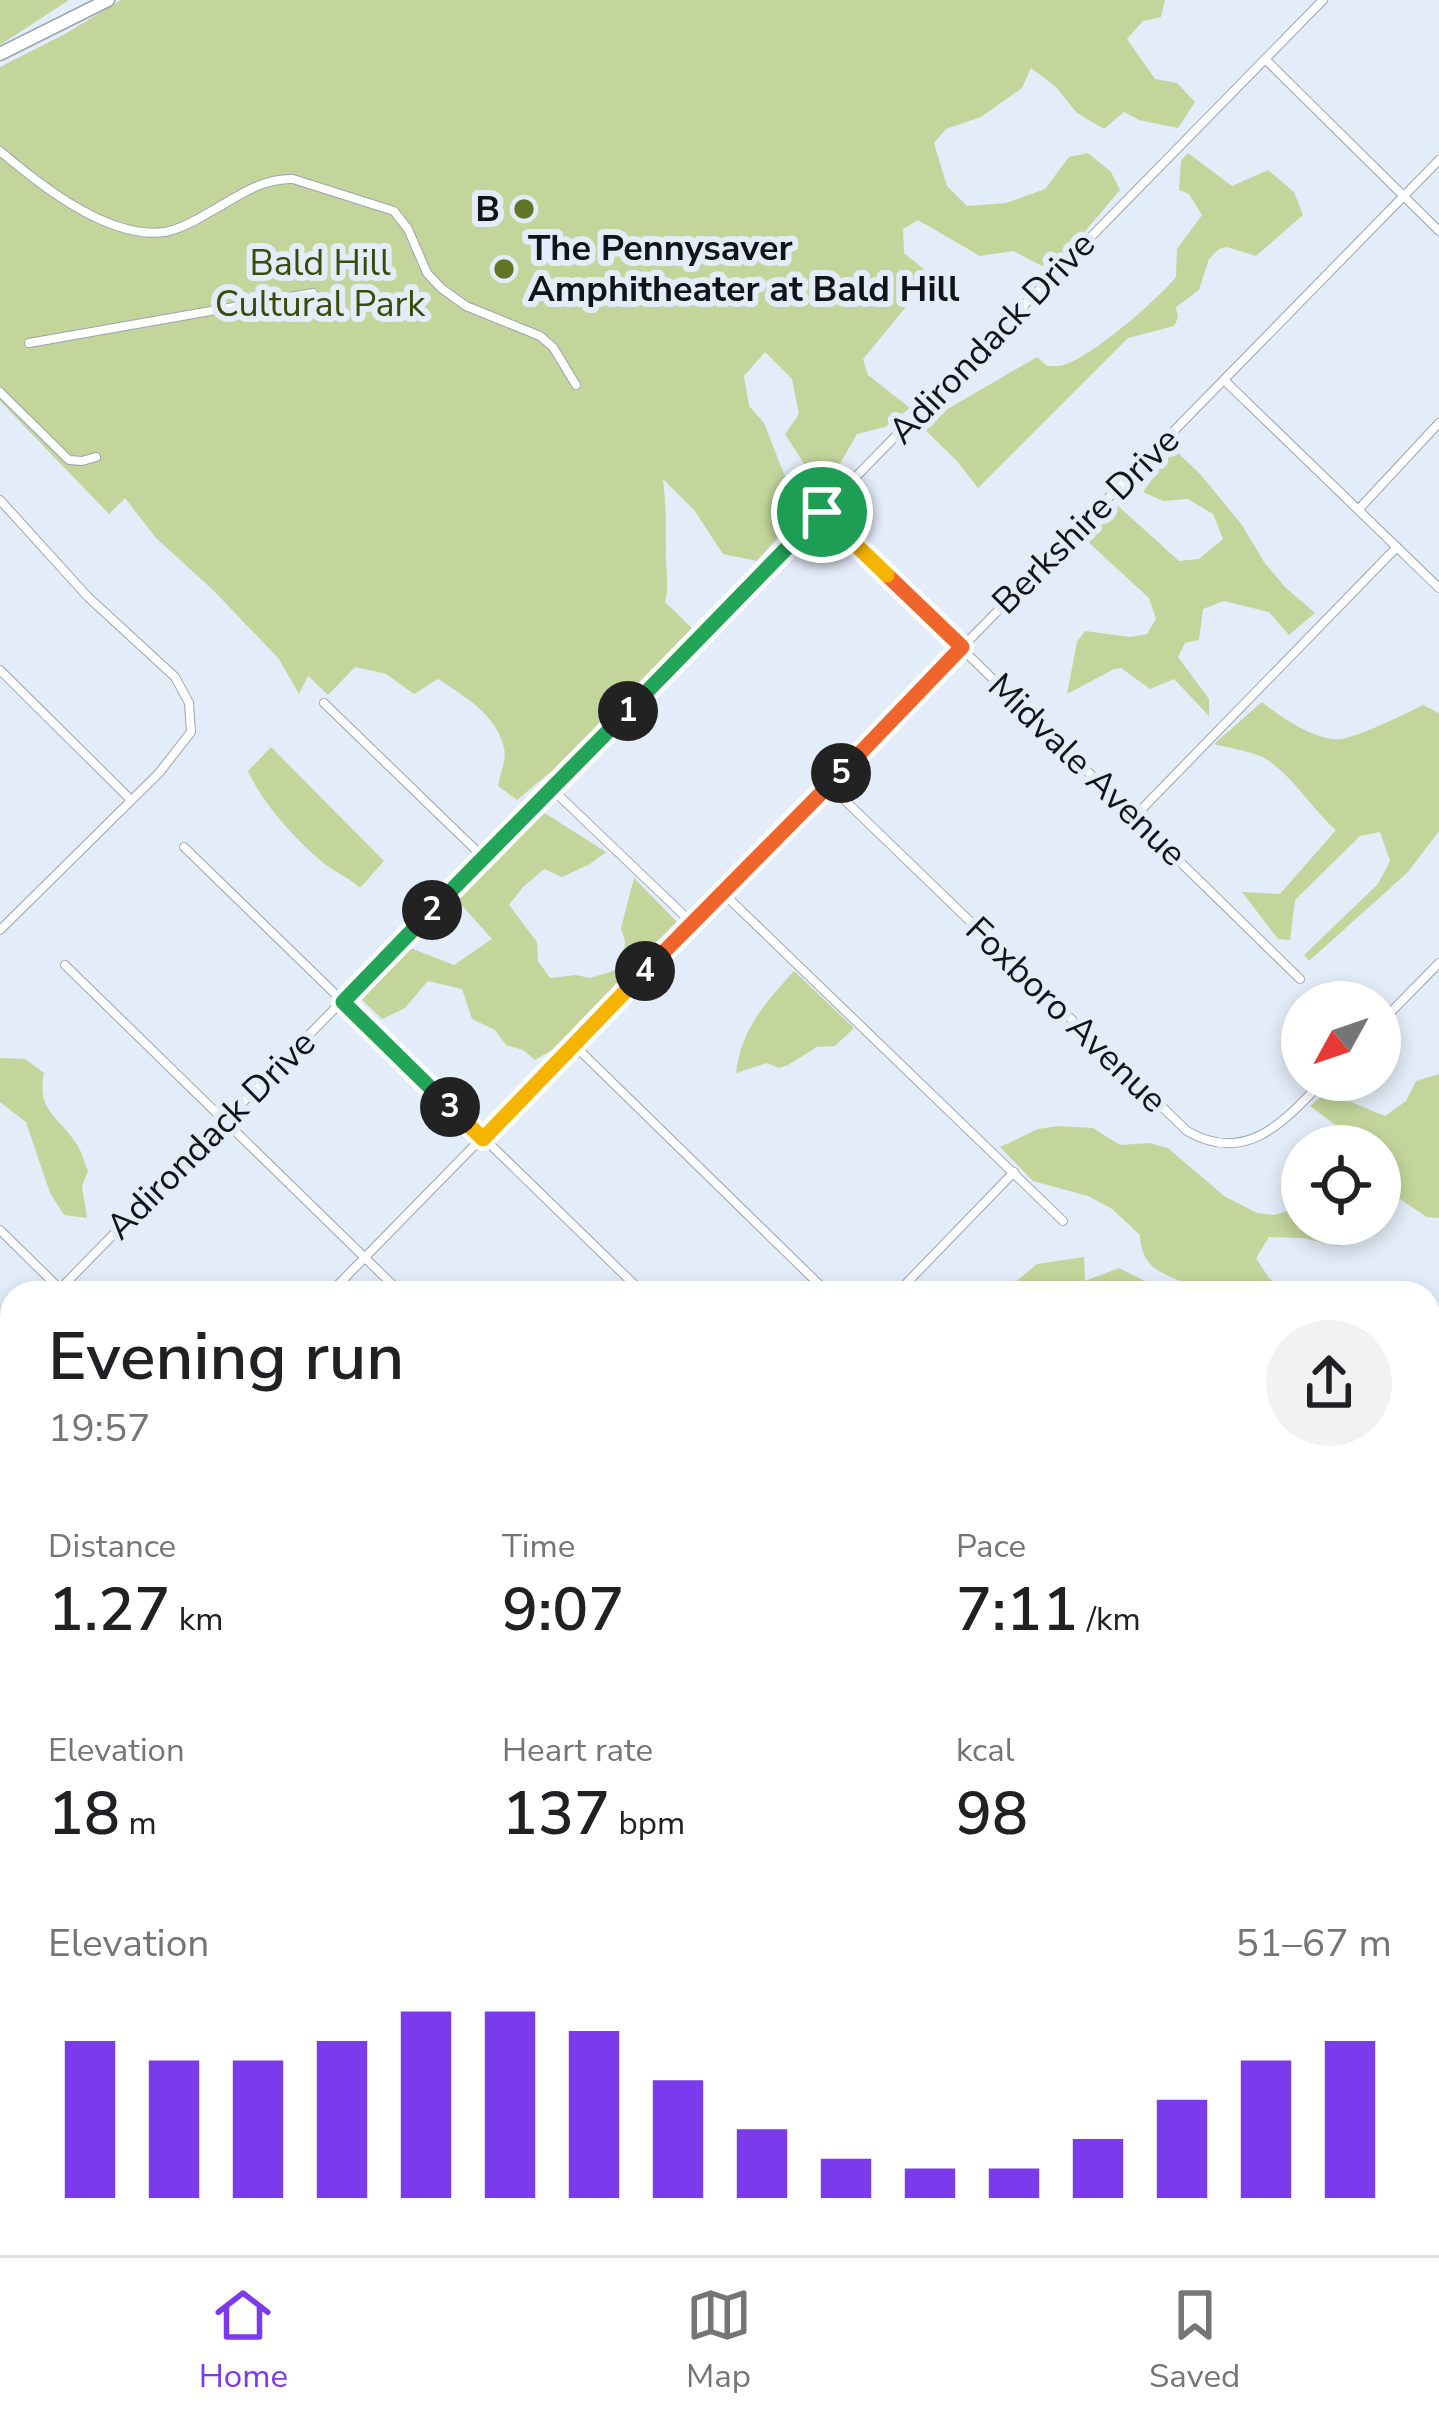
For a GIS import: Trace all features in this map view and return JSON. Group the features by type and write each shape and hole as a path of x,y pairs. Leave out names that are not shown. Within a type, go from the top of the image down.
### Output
{"street":[{"path":"59,23 91,0"},
{"path":"0,54 108,0"},
{"name":"Adirondack Drive","path":"71,1281 1323,0"},
{"path":"1265,59 1439,231"},
{"path":"0,151 68,202 107,222 140,231 185,226 262,182 277,179 293,179 394,211 408,229 427,273 441,288 466,306 540,336 553,347 576,385"},
{"name":"Berkshire Drive","path":"342,1281 1439,160"},
{"path":"29,343 313,293"},
{"path":"1225,381 1439,587"},
{"path":"0,392 69,460 96,457"},
{"path":"1359,508 1439,422"},
{"path":"0,500 88,597 175,677 189,703 191,732 159,773 0,930"},
{"name":"Midvale Avenue","path":"822,512 1300,979"},
{"path":"1135,816 1397,547"},
{"path":"0,670 130,800"},
{"path":"324,703 483,856"},
{"name":"Foxboro Avenue","path":"829,785 1199,1138 1228,1144 1260,1137 1304,1101"},
{"path":"552,789 692,923"},
{"path":"184,847 631,1281"},
{"path":"723,893 1063,1221"},
{"path":"1401,1002 1439,963"},
{"path":"65,965 389,1281"},
{"path":"574,1046 816,1281"},
{"path":"909,1281 1014,1172"},
{"path":"0,1230 49,1281"}],"green space":[{"path":"0,0 69,0 0,45"},
{"name":"Bald Hill Cultural Park","path":"121,0 1165,0 1161,17 1143,21 1127,39 1155,79 1177,83 1195,102 1178,128 1124,112 1104,129 1077,113 1055,86 1031,68 1022,88 981,117 946,129 934,143 947,186 967,206 1006,203 1045,189 1069,157 1088,153 1111,172 1120,190 1071,248 1042,266 1013,251 980,256 918,220 903,229 904,253 924,269 910,302 863,359 868,375 910,408 885,427 857,434 837,469 808,470 785,434 799,414 792,379 765,352 744,376 749,406 764,423 784,474 807,503 757,561 723,554 694,510 663,479 665,602 697,633 553,778 548,774 517,800 498,786 505,757 500,736 469,700 438,679 414,694 386,674 355,667 328,695 308,676 299,694 279,659 156,538 125,498 109,514 0,401 0,67"},
{"path":"1188,153 1232,186 1268,170 1294,192 1303,215 1256,256 1219,249 1209,259 1199,290 1176,307 1174,326 1128,338 978,488 920,425 1037,357 1047,366 1078,359 1167,287 1176,277 1177,249 1202,215 1189,194 1179,190 1181,161"},
{"path":"1174,449 1242,525 1285,587 1315,613 1289,635 1269,612 1224,601 1203,609 1199,640 1185,643 1178,657 1209,699 1209,716 1174,679 1150,689 1121,668 1067,694 1077,642 1085,631 1130,637 1147,634 1156,619 1149,598 1087,541 1117,505 1179,561 1199,559 1223,539 1213,514 1188,499 1163,501 1143,492"},
{"path":"1262,702 1299,727 1331,739 1359,734 1423,705 1439,713 1439,831 1408,872 1309,961 1304,955 1378,884 1390,861 1380,832 1360,836 1295,900 1290,940 1278,939 1242,892 1280,894 1336,830 1269,761 1214,744"},
{"path":"271,747 384,861 360,888 311,852 261,795 248,771"},
{"path":"540,810 606,852 562,877 544,869 509,905 537,942 538,961 550,978 590,978 623,968 621,928 634,878 679,924 557,1047 535,1060 472,1019 462,989 428,981 405,1008 382,1019 359,997 408,947 454,965 492,939 457,900"},
{"path":"794,971 854,1028 835,1046 817,1047 788,1065 779,1068 767,1063 736,1073 749,1030"},
{"path":"0,1058 25,1059 44,1073 46,1104 78,1146 88,1171 82,1186 87,1218 64,1215 50,1193 26,1122 0,1102"},
{"path":"1439,1074 1439,1218 1427,1217 1401,1200 1401,1125 1336,1125 1310,1106 1316,1101 1349,1101 1385,1116 1406,1101 1416,1081"},
{"path":"1058,1126 1093,1128 1120,1145 1149,1143 1168,1148 1224,1196 1257,1213 1281,1213 1281,1237 1269,1237 1256,1258 1272,1281 1179,1281 1166,1275 1151,1265 1140,1235 1112,1209 1088,1196 1033,1181 1000,1147 1038,1129"},
{"path":"1084,1257 1085,1281 1016,1281 1037,1264"},
{"path":"1119,1268 1145,1281 1085,1281"}],"place":[{"name":"B","path":"524,209"},
{"name":"The Pennysaver Amphitheater at Bald Hill","path":"504,269"}],"route":[{"path":"822,512 962,647 483,1139 343,1002 822,512"}]}
